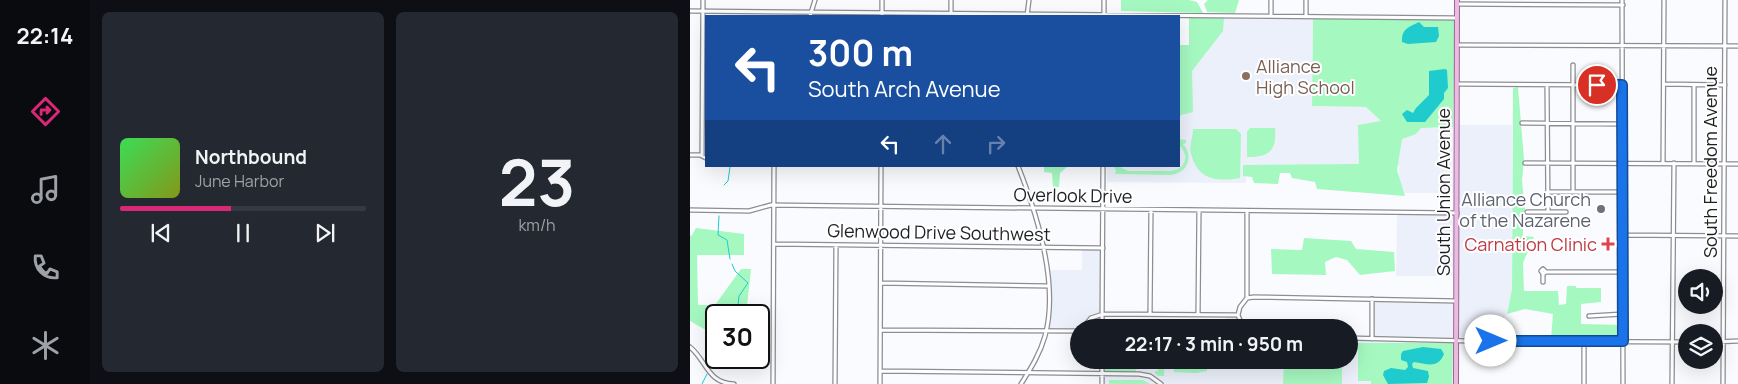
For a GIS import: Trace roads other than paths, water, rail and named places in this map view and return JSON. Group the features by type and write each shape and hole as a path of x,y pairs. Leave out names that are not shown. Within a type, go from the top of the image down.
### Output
{"main road":[{"name":"South Union Avenue","path":"1456,384 1457,2"}],"street":[{"path":"702,156 703,0"},
{"path":"810,15 815,0"},
{"path":"882,0 882,15"},
{"path":"951,0 951,13"},
{"path":"1027,15 1029,0"},
{"path":"690,11 812,12 882,15 951,13 1104,15 1104,0"},
{"path":"1271,0 1271,16"},
{"path":"1306,0 1306,16"},
{"path":"1622,0 1623,384"},
{"path":"1663,163 1664,0"},
{"name":"South Freedom Avenue","path":"1723,384 1725,0"},
{"path":"1457,2 1622,5"},
{"path":"1180,15 1457,18"},
{"path":"1457,46 1738,46"},
{"path":"1573,65 1573,192"},
{"path":"1457,84 1622,85"},
{"path":"1664,84 1725,85"},
{"path":"1548,85 1548,212"},
{"path":"1694,85 1694,164"},
{"path":"1522,124 1622,124"},
{"path":"690,155 705,158"},
{"path":"1526,163 1738,164"},
{"path":"1672,384 1674,164"},
{"path":"773,384 774,167"},
{"path":"880,384 882,167"},
{"path":"1018,167 1033,208 1043,247 1049,311 1046,332 1039,354 1021,384"},
{"path":"1102,319 1103,167"},
{"path":"1548,192 1622,192"},
{"name":"Overlook Drive","path":"690,210 749,210 774,205 1457,212"},
{"path":"1150,314 1151,210"},
{"path":"1198,314 1199,210"},
{"path":"1247,211 1247,298"},
{"path":"1527,212 1566,212"},
{"path":"1624,235 1738,236"},
{"name":"Glenwood Drive Southwest","path":"774,244 1103,248"},
{"path":"835,384 836,245"},
{"path":"1543,282 1545,273 1623,272"},
{"path":"881,283 1048,286"},
{"path":"1240,319 1238,315 1240,307 1247,298 1254,296 1456,300"},
{"path":"1372,299 1372,339"},
{"path":"1090,319 1102,314 1238,315"},
{"path":"1589,316 1623,314"},
{"path":"881,330 1070,331"},
{"path":"1358,338 1456,341 1678,342"},
{"path":"1584,341 1584,384"},
{"path":"1724,342 1738,342"},
{"path":"690,347 698,354 712,376 724,383 734,384"},
{"path":"1102,369 1102,384"},
{"path":"881,371 1145,374 1153,377 1161,384"}],"water":[{"path":"1419,22 1424,27 1438,27 1439,36 1436,42 1408,44 1402,42 1404,31"},
{"path":"1447,70 1448,88 1444,93 1444,99 1425,122 1407,122 1402,114 1407,110 1413,113 1429,95 1429,71"},
{"path":"1423,347 1441,349 1444,354 1442,359 1435,364 1414,362 1412,364 1413,368 1428,371 1427,383 1388,384 1383,375 1384,371 1391,368 1405,370 1408,367 1407,362 1401,360 1403,351"}],"waterway":[{"path":"724,185 728,181 730,167"},
{"path":"719,216 718,235 727,240 730,259"},
{"path":"732,264 735,271 748,283 739,296 738,304"},
{"path":"702,384 707,374"}],"place":[{"name":"Alliance High School","path":"1246,76"},
{"name":"Alliance Church of the Nazarene","path":"1601,209"},
{"name":"Carnation Clinic","path":"1608,244"}]}
